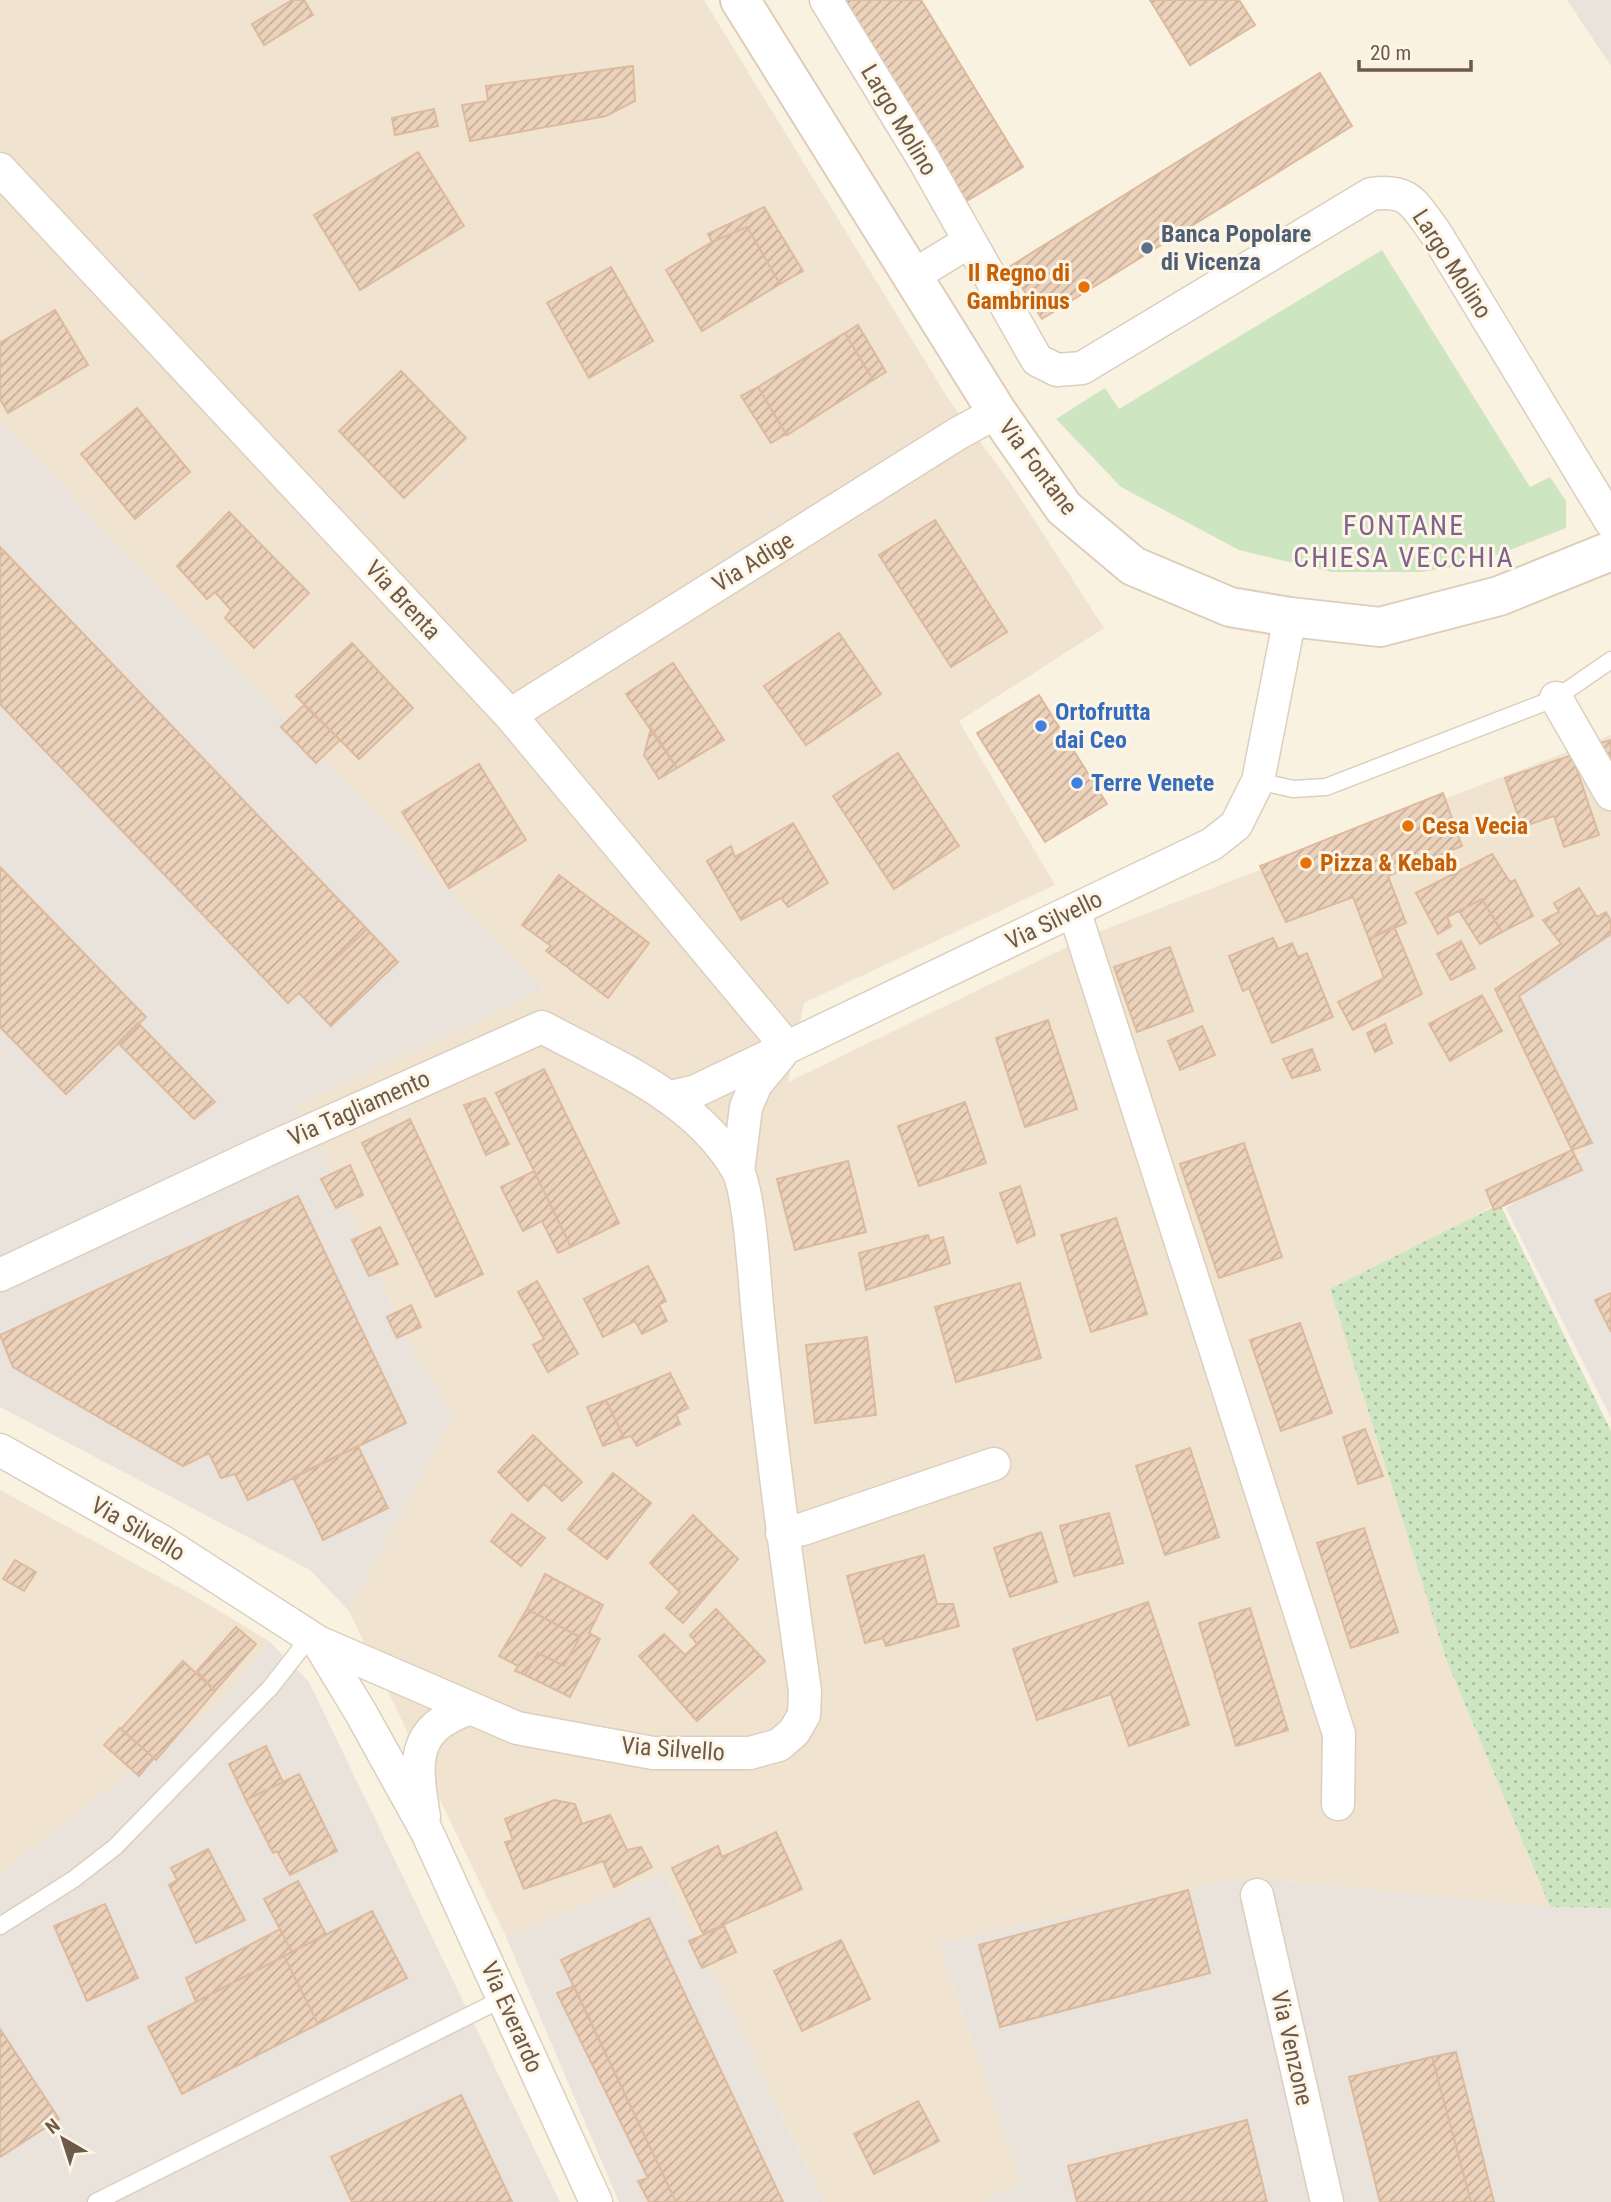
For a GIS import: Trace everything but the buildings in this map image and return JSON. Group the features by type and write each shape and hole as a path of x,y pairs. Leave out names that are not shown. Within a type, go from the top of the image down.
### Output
{"street":[{"name":"Via Fontane","path":"740,0 997,412 1064,508 1133,566 1230,607 1380,627 1499,596 1611,551"},
{"name":"Largo Molino","path":"826,0 923,158 1037,360 1057,370 1082,368 1371,194 1392,191 1409,197 1435,232 1611,522"},
{"name":"Via Brenta","path":"0,169 510,715 787,1047"},
{"path":"911,277 970,241"},
{"name":"Via Adige","path":"510,715 957,434 997,412"},
{"name":"Via Silvello","path":"671,1097 696,1091 1212,844 1236,825 1258,781 1290,617"},
{"path":"1556,698 1571,729 1611,793"},
{"path":"1074,910 1339,1734 1338,1804"},
{"name":"Via Tagliamento","path":"0,1275 271,1148 542,1027 671,1097 707,1130"},
{"path":"738,1171 742,1127 755,1084 787,1047"},
{"name":"Via Silvello","path":"0,1450 163,1542 314,1640 517,1728 653,1753 750,1753 779,1745 794,1732 804,1715 804,1691 782,1533 747,1214 738,1171 707,1130"},
{"path":"782,1533 803,1529 994,1464"},
{"name":"Via Everardo","path":"314,1640 361,1713 427,1832 596,2202"},
{"name":"Via Everardo","path":"427,1832 418,1782 422,1746 431,1728 446,1716 471,1708"},
{"name":"Via Venzone","path":"1257,1895 1327,2202"}],"lane":[{"path":"1258,781 1293,789 1326,788 1556,698 1611,660"},
{"path":"0,1926 74,1879 115,1847 314,1640"},
{"path":"96,2202 504,1997"}],"shaded area":[{"path":"0,0 704,0 949,400 1009,481 1104,628 959,721 1055,885 804,1003 788,1082 1098,932 1611,735 1611,916 1512,990 1587,1152 1440,1236 1330,1289 1446,1659 1550,1907 1277,1880 1228,1880 939,1944 1021,2182 983,2202 824,2202 664,1872 506,1937 349,1611 453,1416 411,1346 322,1151 296,1106 544,989 0,421"},
{"path":"1567,0 1611,0 1611,66"},
{"path":"0,421 544,989 296,1106 322,1151 411,1346 453,1416 349,1611 310,1570 0,1407"},
{"path":"1611,916 1611,1418 1506,1208 1587,1152 1511,989"},
{"path":"0,1490 198,1598 269,1641 223,1699 0,1874"},
{"path":"269,1641 309,1682 560,2202 0,2202 0,1874 223,1699"},
{"path":"664,1872 824,2202 619,2202 506,1937"},
{"path":"1228,1880 1277,1880 1550,1907 1611,1908 1611,2202 983,2202 1021,2182 939,1944"}],"green space":[{"path":"1382,250 1530,487 1550,477 1566,501 1566,528 1497,555 1459,566 1421,572 1331,572 1239,550 1121,487 1056,419 1105,388 1119,409"},
{"path":"1500,1204 1611,1431 1611,1908 1550,1907 1446,1659 1330,1289"}],"place":[{"name":"Banca Popolare di Vicenza","path":"1147,248"},
{"name":"Il Regno di Gambrinus","path":"1084,287"},
{"name":"Ortofrutta dai Ceo","path":"1041,726"},
{"name":"Terre Venete","path":"1077,783"},
{"name":"Cesa Vecia","path":"1408,826"},
{"name":"Pizza & Kebab","path":"1306,863"}],"district":[{"name":"FONTANE CHIESA VECCHIA","path":"1404,541"}]}
